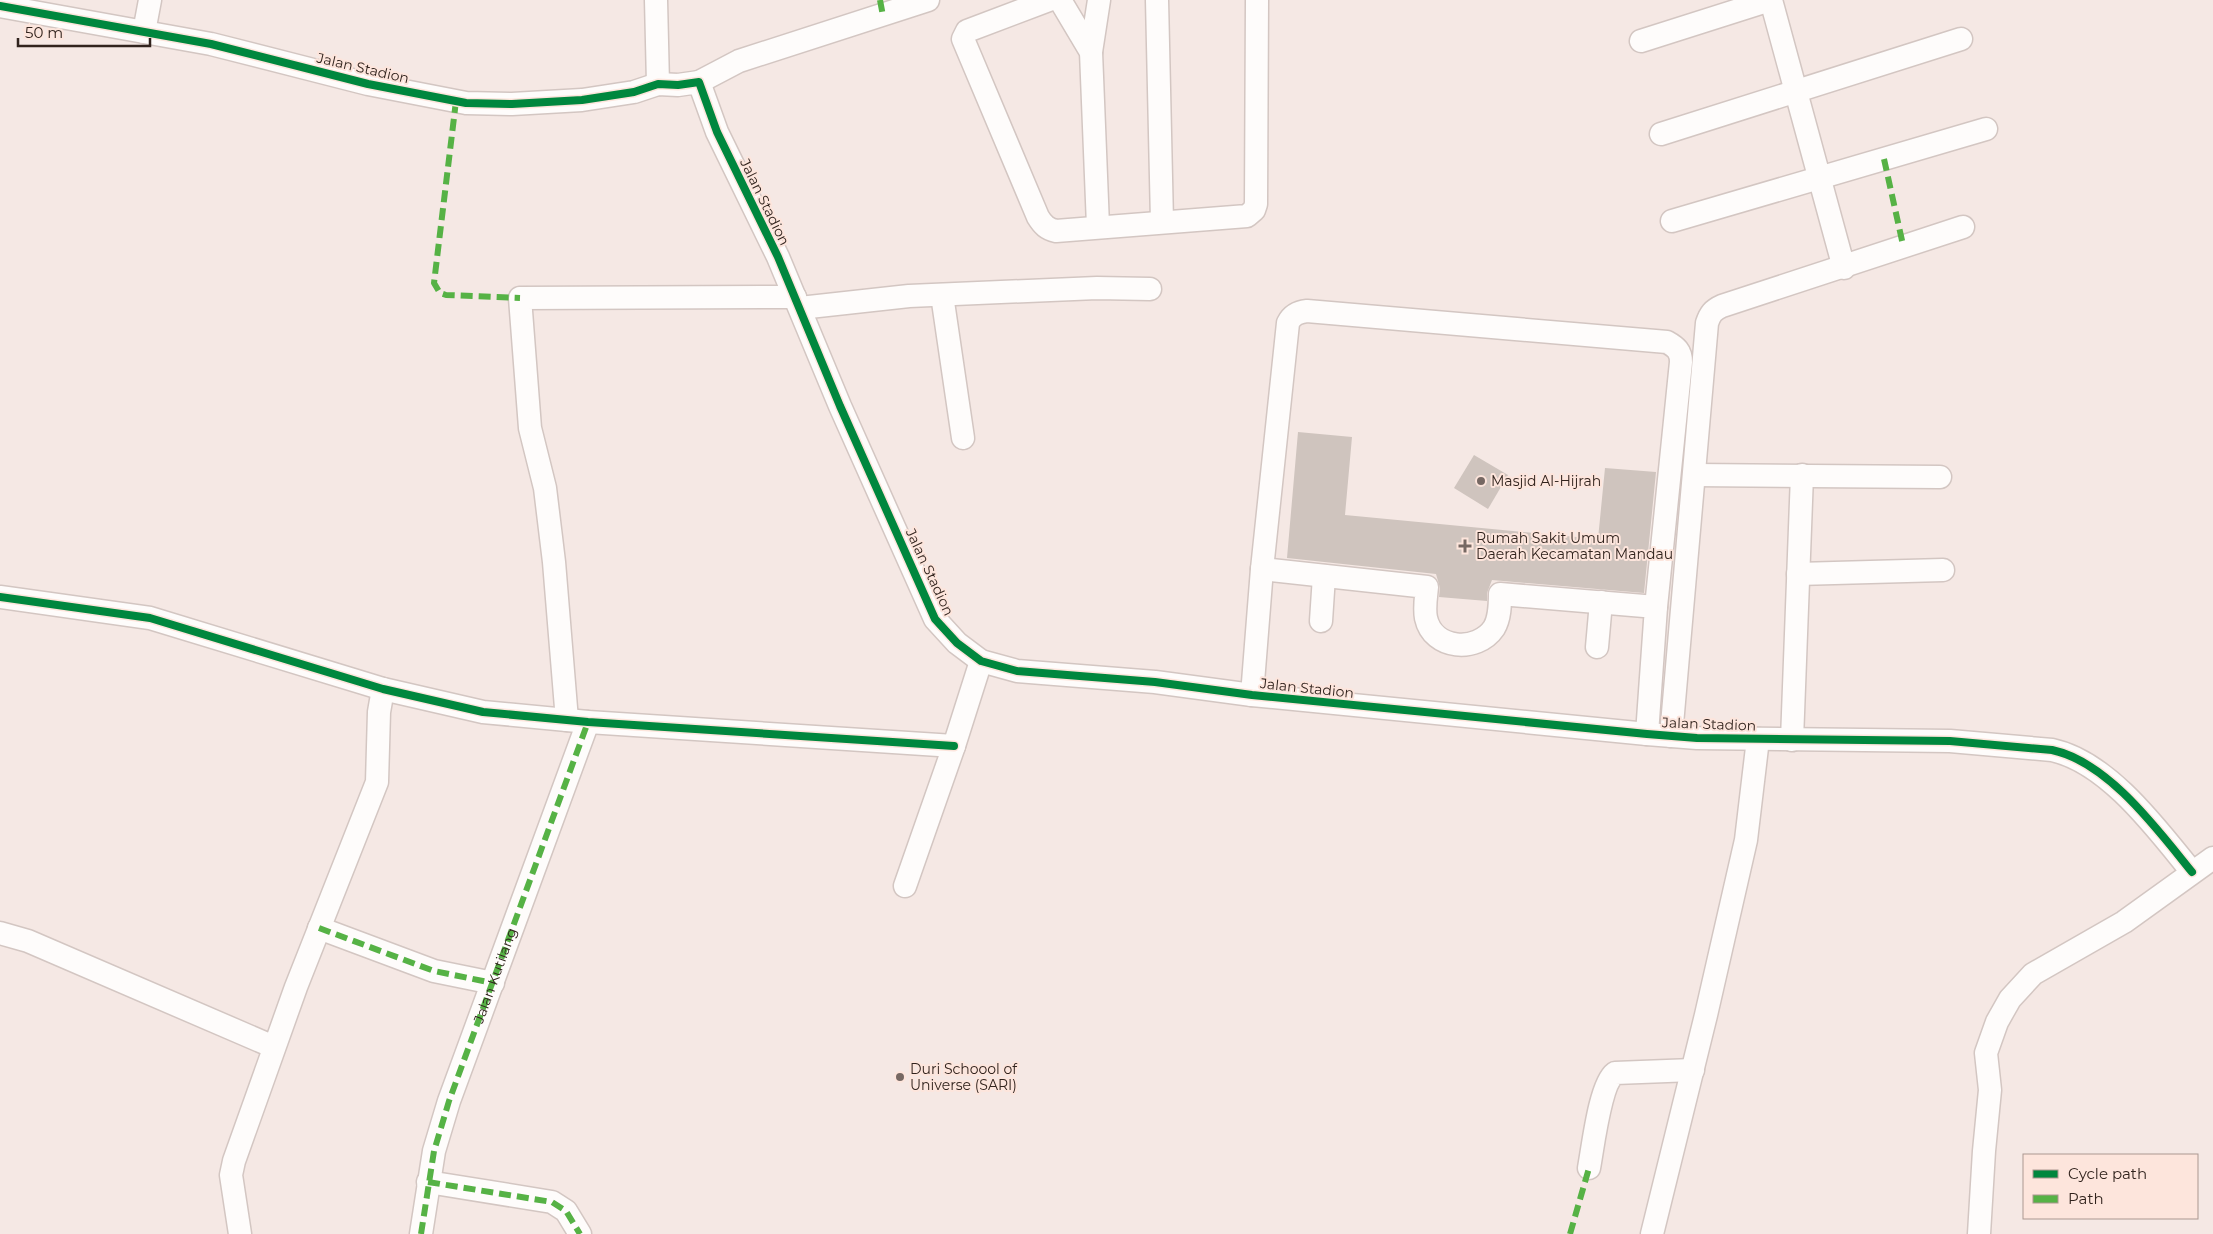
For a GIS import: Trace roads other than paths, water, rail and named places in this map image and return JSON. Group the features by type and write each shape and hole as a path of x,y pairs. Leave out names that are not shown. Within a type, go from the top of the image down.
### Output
{"street":[{"path":"144,32 150,0"},
{"path":"656,0 658,84"},
{"path":"699,82 739,61 882,8 928,0"},
{"path":"1049,0 967,31 963,43 1042,224 1056,231 1098,226 1247,216 1254,210 1256,204 1257,0"},
{"path":"1060,0 1091,52"},
{"path":"1098,226 1091,52 1099,0"},
{"path":"1157,0 1162,222"},
{"path":"1641,41 1771,0 1844,268"},
{"name":"Jalan Stadion","path":"0,6 211,44 368,84 466,103 512,104 582,100 634,92 658,84 699,82 717,132 798,302 840,406 935,619 956,643 981,661 1017,671 1155,682 1252,695 1671,736 1792,740 1950,741 2052,750 2086,762 2102,774 2160,832 2192,872"},
{"path":"1662,134 1960,40"},
{"path":"1672,221 1986,129"},
{"path":"1671,736 1709,316 1714,310 1722,306 1844,268 1903,246 1963,227"},
{"path":"578,721 545,488 530,428 520,298 798,302 942,294 1097,288 1150,288"},
{"path":"942,294 963,438"},
{"path":"1252,695 1262,569 1288,323 1291,318 1300,312 1307,311 1667,342 1675,346 1681,354 1682,362 1656,607 1647,734"},
{"path":"1694,474 1940,477"},
{"path":"1792,740 1802,475"},
{"path":"1262,569 1427,587 1426,619 1433,631 1450,644 1464,646 1474,643 1493,628 1499,616 1500,594 1656,607"},
{"path":"1798,574 1943,570"},
{"path":"1321,622 1324,576"},
{"path":"0,598 150,618 384,688 483,712 578,721 954,746"},
{"path":"1597,647 1602,602"},
{"path":"905,886 954,746 981,661"},
{"path":"240,1234 231,1176 234,1161 319,928 378,782 379,712 384,688"},
{"name":"Jalan Kutilang","path":"421,1234 434,1151 449,1101 493,984 578,721"},
{"path":"1652,1234 1746,840 1758,739"},
{"path":"1979,1234 1990,1090 1986,1052 1997,1022 2010,999 2032,974 2124,922 2213,858"},
{"path":"319,928 434,971 493,984"},
{"path":"0,933 28,941 274,1047"},
{"path":"1589,1168 1604,1088 1611,1075 1615,1073 1692,1070"},
{"path":"428,1182 552,1202 566,1211 580,1234"}],"place":[{"name":"Masjid Al-Hijrah","path":"1481,481"},
{"name":"Rumah Sakit Umum Daerah Kecamatan Mandau","path":"1465,546"},
{"name":"Duri Schoool of Universe (SARI)","path":"900,1077"}]}
